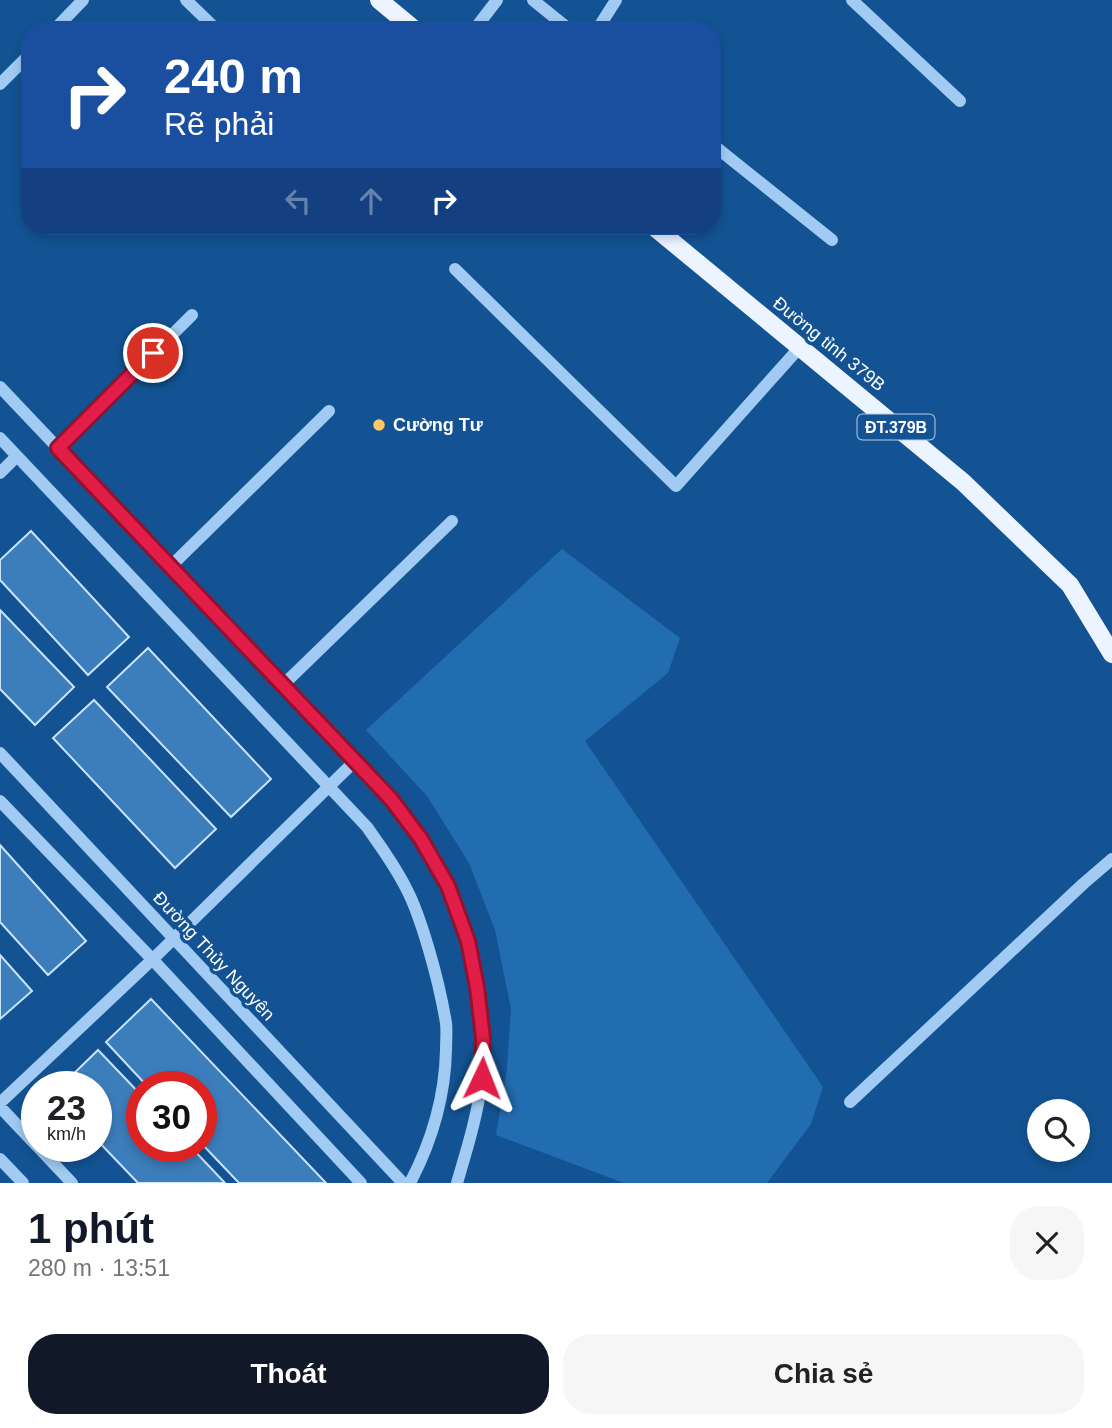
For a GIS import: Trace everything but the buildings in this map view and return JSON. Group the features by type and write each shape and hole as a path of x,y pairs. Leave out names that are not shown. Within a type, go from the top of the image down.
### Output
{"main road":[{"path":"379,0 404,21"},
{"name":"Đường tỉnh 379B","path":"664,235 964,482 1070,584 1112,654"}],"street":[{"path":"63,21 83,0"},
{"path":"186,0 208,21"},
{"path":"481,21 497,0"},
{"path":"533,0 559,21"},
{"path":"603,21 616,0"},
{"path":"852,0 960,101"},
{"path":"0,84 21,63"},
{"path":"721,151 832,240"},
{"path":"455,269 676,486 800,347"},
{"path":"58,448 192,315"},
{"path":"0,387 391,799 421,839 448,886 468,941 483,1038 482,1078 472,1132 457,1183"},
{"path":"170,567 329,411"},
{"path":"0,438 366,827 408,891 422,927 440,990 446,1026 443,1091 424,1157 410,1183"},
{"path":"0,472 17,456"},
{"path":"283,685 452,521"},
{"name":"Đường Thủy Nguyên","path":"0,752 403,1183"},
{"path":"21,1128 0,1105 355,761"},
{"path":"0,801 361,1183"},
{"path":"850,1102 1112,859"},
{"path":"0,1158 23,1183"},
{"path":"52,1162 72,1183"}],"shaded area":[{"path":"562,549 680,638 668,673 585,741 823,1087 811,1124 767,1183 624,1183 496,1135 507,1068 511,1009 495,930 469,863 427,796 366,730"}],"place":[{"name":"Cường Tư","path":"379,425"}],"route":[{"path":"153,353 58,448 391,799 421,839 448,886 468,941 483,1038 482,1078"}]}
